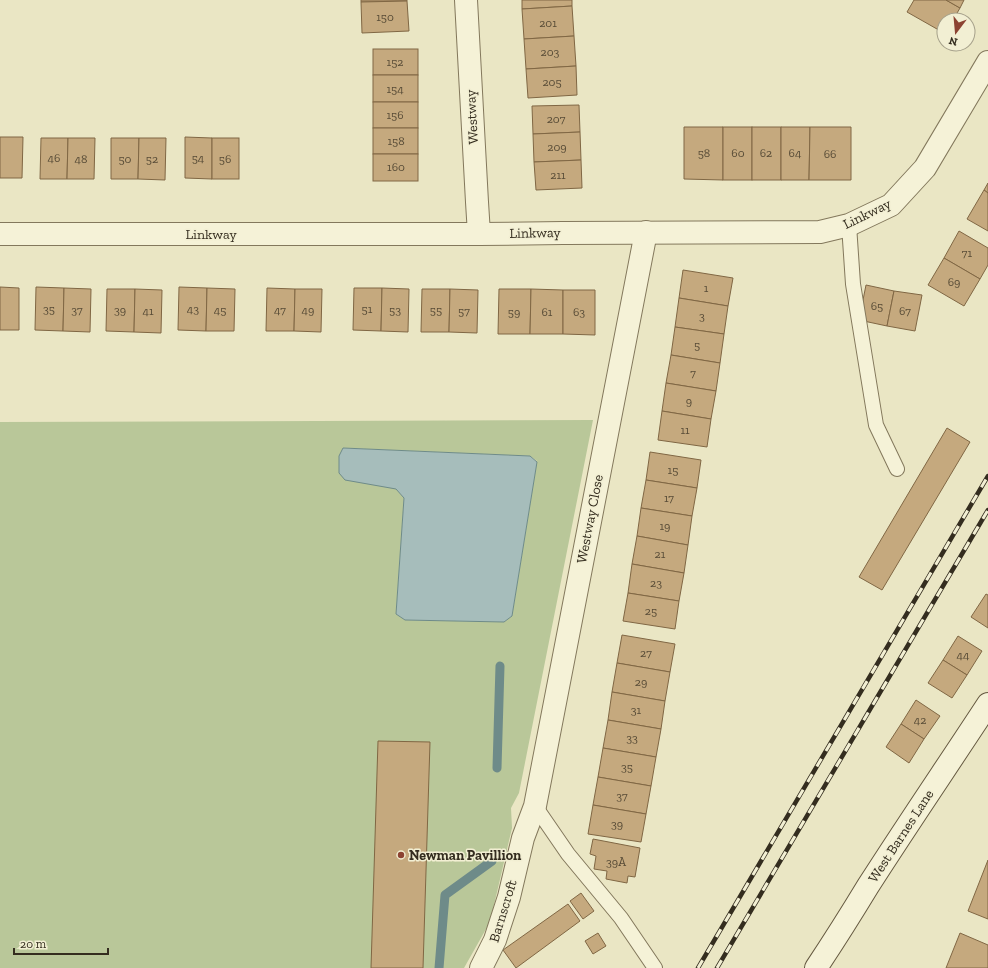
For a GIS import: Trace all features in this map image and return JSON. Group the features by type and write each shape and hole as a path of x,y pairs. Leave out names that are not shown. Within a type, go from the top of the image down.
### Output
{"street":[{"name":"Westway","path":"466,0 479,234"},
{"name":"Linkway","path":"0,234 820,232 849,225 891,205 925,168 988,62"},
{"name":"Westway Close","path":"535,806 646,232"},
{"name":"West Barnes Lane","path":"816,968 988,704"},
{"name":"Barnscroft","path":"481,968 495,940 509,898 523,838 535,806"}],"lane":[{"path":"849,225 852,284 876,425 897,469"},
{"path":"535,806 568,854 621,918 656,968"}],"green space":[{"path":"593,420 519,793 511,808 512,828 490,922 464,968 0,968 0,422","holes":["343,448 530,456 537,461 512,616 504,622 405,620 396,614 404,498 396,489"]}],"water":[{"path":"343,448 530,456 537,462 512,616 504,622 405,620 396,614 404,498 396,489 345,480 339,473 339,456"}],"building":[{"path":"361,0 407,0 407,1 361,2"},
{"path":"522,0 572,0 572,6 522,9"},
{"path":"914,0 946,0 960,8 958,12 936,12 936,28 907,12"},
{"path":"946,0 964,0 960,8"},
{"path":"407,1 409,31 362,33 361,2"},
{"path":"572,6 574,36 524,39 522,9"},
{"path":"574,36 576,66 526,69 524,39"},
{"path":"373,49 418,49 418,75 373,75"},
{"path":"576,66 577,95 528,98 526,69"},
{"path":"373,75 418,75 418,102 373,102"},
{"path":"373,102 418,102 418,128 373,128"},
{"path":"579,105 580,132 533,134 532,106"},
{"path":"684,127 723,127 723,180 684,179"},
{"path":"723,127 752,127 752,180 723,180"},
{"path":"752,127 781,127 781,180 752,180"},
{"path":"781,127 810,127 809,180 781,180"},
{"path":"810,127 851,127 851,180 809,180"},
{"path":"373,128 418,128 418,154 373,154"},
{"path":"580,132 581,160 534,162 533,134"},
{"path":"0,137 23,137 22,178 0,178"},
{"path":"185,137 212,138 212,179 185,178"},
{"path":"41,138 68,138 67,179 40,179"},
{"path":"68,138 95,138 94,179 67,179"},
{"path":"111,138 139,138 138,179 111,179"},
{"path":"139,138 166,138 165,180 138,179"},
{"path":"212,138 239,138 239,179 212,179"},
{"path":"373,154 418,154 418,181 373,181"},
{"path":"581,160 582,188 536,190 534,162"},
{"path":"988,183 988,193 984,190"},
{"path":"984,190 988,193 988,231 967,219"},
{"path":"959,231 988,248 988,265 980,279 944,258"},
{"path":"944,258 980,279 964,306 928,285"},
{"path":"683,270 733,278 728,306 679,298"},
{"path":"866,285 894,291 887,326 859,320"},
{"path":"0,287 19,288 19,330 0,330"},
{"path":"36,287 64,288 63,331 35,330"},
{"path":"179,287 207,288 206,331 178,330"},
{"path":"64,288 91,289 90,332 63,331"},
{"path":"207,288 235,289 234,331 206,331"},
{"path":"267,288 295,289 294,331 266,331"},
{"path":"354,288 382,288 381,331 353,330"},
{"path":"382,288 409,289 408,332 381,331"},
{"path":"107,289 135,289 134,332 106,331"},
{"path":"135,289 162,290 161,333 134,332"},
{"path":"295,289 322,289 321,332 294,331"},
{"path":"422,289 450,289 449,332 421,332"},
{"path":"450,289 478,290 477,333 449,332"},
{"path":"499,289 531,289 530,334 498,334"},
{"path":"531,289 563,290 563,334 530,334"},
{"path":"563,290 595,290 595,335 563,334"},
{"path":"894,291 922,295 915,331 887,326"},
{"path":"679,298 728,306 724,334 675,327"},
{"path":"675,327 724,334 720,363 671,355"},
{"path":"671,355 720,363 716,391 666,383"},
{"path":"666,383 716,391 711,419 662,411"},
{"path":"662,411 711,419 707,447 658,440"},
{"path":"947,428 970,442 882,590 859,577"},
{"path":"650,452 701,460 697,488 646,480"},
{"path":"646,480 697,488 692,516 641,508"},
{"path":"641,508 692,516 688,545 637,536"},
{"path":"637,536 688,545 684,573 632,564"},
{"path":"632,564 684,573 679,601 628,593"},
{"path":"628,593 679,601 675,629 623,621"},
{"path":"986,594 988,595 988,628 971,617"},
{"path":"622,635 675,644 670,672 617,663"},
{"path":"958,636 982,651 967,675 943,660"},
{"path":"943,660 967,675 952,698 928,683"},
{"path":"617,663 670,672 665,701 612,692"},
{"path":"612,692 665,701 661,729 608,720"},
{"path":"916,700 940,716 924,739 901,724"},
{"path":"608,720 661,729 656,757 603,748"},
{"path":"901,724 924,739 909,763 886,747"},
{"name":"Newman Pavillion","path":"378,741 430,742 423,968 371,968"},
{"path":"603,748 656,757 651,786 598,777"},
{"path":"598,777 651,786 646,814 593,805"},
{"path":"593,805 646,814 641,842 588,834"},
{"path":"593,839 640,848 635,877 628,876 627,883 606,879 607,871 594,869 596,856 590,854"},
{"path":"988,860 988,919 968,911"},
{"path":"581,893 594,911 583,919 570,901"},
{"path":"568,904 580,921 516,968 503,950"},
{"path":"598,933 606,946 593,954 585,941"},
{"path":"960,933 988,945 988,968 946,968"}],"waterway":[{"path":"497,768 500,666"},
{"path":"439,968 445,895 492,861"}],"railway":[{"path":"698,968 988,476"},
{"path":"717,968 988,510"}],"place":[{"name":"Newman Pavillion","path":"401,855"}]}
